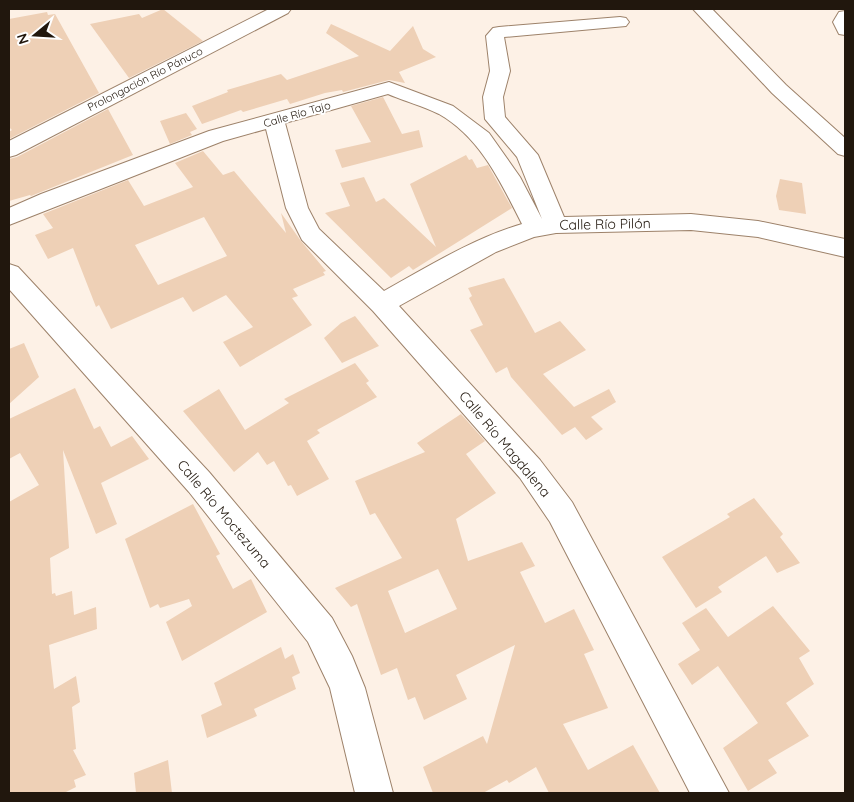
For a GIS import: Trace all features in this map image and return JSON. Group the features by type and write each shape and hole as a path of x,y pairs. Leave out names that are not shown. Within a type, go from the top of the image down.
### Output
{"main road":[{"name":"Prolongación Río Pánuco","path":"9,150 282,9"},
{"path":"702,9 779,90 845,149"},
{"path":"726,9 780,64"},
{"path":"845,16 842,22 845,30"},
{"path":"545,226 527,155 495,119 493,97 500,71 495,36 500,32 620,22"},
{"name":"Calle Río Tajo","path":"9,217 49,199 216,136 393,88 446,110 482,138 545,226"},
{"path":"809,92 845,125"},
{"name":"Calle Río Magdalena","path":"274,121 296,208 302,222 310,234 382,304 530,469 561,512 710,793"},
{"name":"Calle Río Pilón","path":"382,304 499,239 545,226 691,222 758,229 845,248"},
{"name":"Calle Río Moctezuma","path":"9,273 199,482 320,630 335,653 348,687 374,793"}],"building":[{"path":"163,9 203,41 129,78 90,24 139,14 142,18"},
{"path":"47,12 48,15 55,14 99,93 9,139 9,132 12,130 9,127 9,19"},
{"path":"331,24 390,51 413,26 423,49 436,57 399,72 405,83 389,80 343,92 342,90 325,93 290,104 287,99 243,112 241,110 202,124 192,106 228,92 227,90 281,74 287,80 359,56 326,33"},
{"path":"383,97 402,134 419,130 423,147 342,168 335,150 371,142 351,106"},
{"path":"108,109 133,155 31,196 9,201 9,159 17,157"},
{"path":"186,113 197,129 190,132 192,135 170,144 160,121"},
{"path":"203,151 223,175 234,171 286,233 281,213 326,271 323,272 325,275 293,289 298,296 292,298 312,325 240,367 223,342 253,327 226,295 193,312 183,297 111,329 99,305 96,307 73,248 48,259 35,235 53,228 43,214 128,180 144,206 193,187 175,163","holes":["204,217 227,256 158,285 135,245"]},
{"path":"466,155 469,160 472,159 477,168 488,165 512,208 413,270 409,266 391,278 325,213 350,206 340,183 364,177 376,202 384,198 436,247 410,184"},
{"path":"780,179 802,183 806,214 779,210 776,196"},
{"path":"504,278 535,333 560,321 586,350 543,374 574,407 609,389 616,402 591,417 603,429 586,440 575,427 562,435 511,377 507,367 496,373 470,330 483,325 469,298 472,296 468,288"},
{"path":"355,316 379,346 342,363 324,338 341,323"},
{"path":"24,343 39,377 9,404 9,349"},
{"path":"355,363 369,381 366,383 377,397 317,430 320,433 307,441 329,479 297,496 291,485 288,486 274,461 267,465 258,452 234,472 183,411 219,389 245,430 289,403 284,399"},
{"path":"75,388 94,429 100,426 111,447 132,436 149,459 101,483 117,524 96,534 63,450 69,548 50,558 52,594 55,593 56,596 72,591 74,615 96,607 97,629 49,645 54,689 76,676 80,702 72,707 76,749 73,750 86,775 74,780 76,787 64,793 9,793 9,502 39,485 20,453 9,459 9,419"},
{"path":"461,414 485,441 466,454 496,493 456,519 468,561 522,542 535,566 520,572 545,623 574,609 594,650 584,654 608,708 563,724 588,770 633,745 660,793 549,793 536,767 509,783 507,780 483,793 433,793 423,767 483,736 487,744 515,645 456,675 467,699 424,720 415,697 408,700 397,668 381,675 357,604 351,607 335,588 402,558 375,513 370,515 355,481 425,452 417,443","holes":["438,569 457,609 405,633 388,591"]},
{"path":"754,498 783,534 780,537 800,563 777,573 766,556 718,587 722,592 696,608 662,557 730,517 727,514"},
{"path":"193,504 220,554 216,556 233,589 251,579 267,612 182,661 166,622 192,606 189,599 160,608 158,604 150,608 125,539"},
{"path":"773,606 810,651 799,658 814,684 786,703 809,736 768,760 777,773 748,791 723,748 758,723 718,666 692,685 678,664 700,650 682,623 706,608 728,637"},
{"path":"281,647 285,659 293,654 300,673 292,677 296,689 254,709 257,716 207,738 201,715 222,705 214,683"},
{"path":"168,760 172,793 136,793 134,773"}]}
